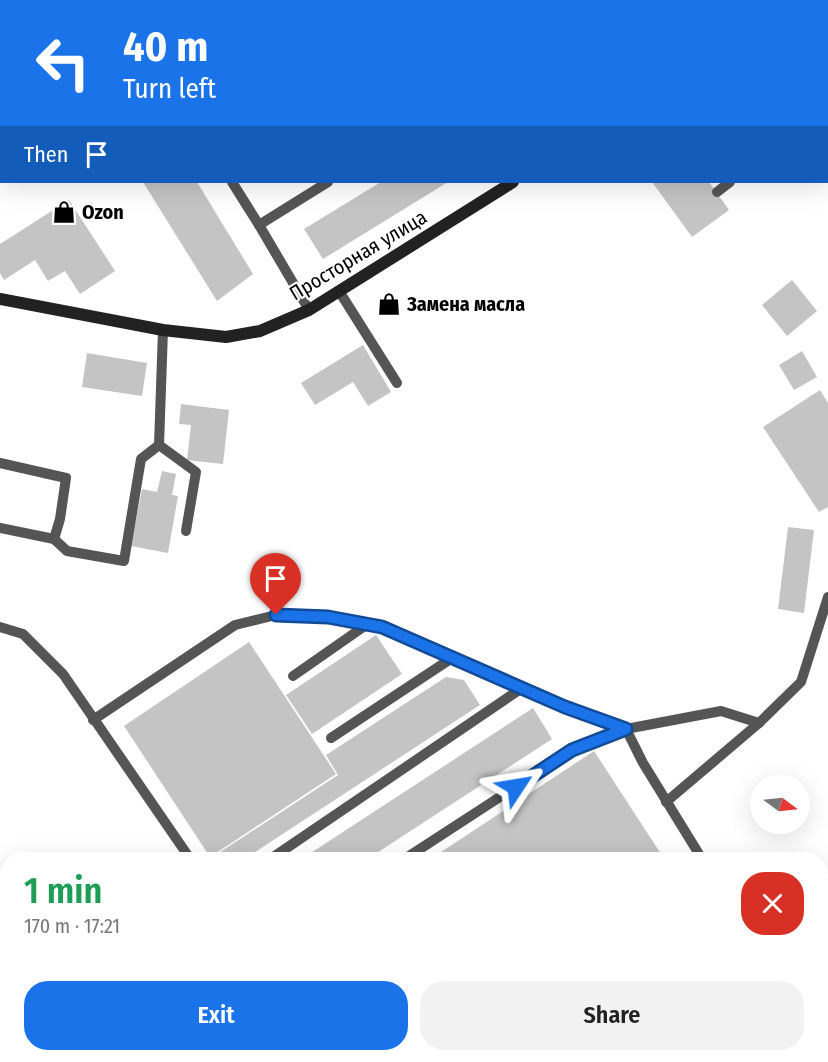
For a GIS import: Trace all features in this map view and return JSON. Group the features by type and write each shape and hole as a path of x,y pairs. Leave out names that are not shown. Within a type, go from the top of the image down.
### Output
{"street":[{"name":"Просторная улица","path":"0,299 163,330 226,336 261,331 309,310 511,183"}],"lane":[{"path":"233,183 309,310"},
{"path":"259,225 326,183"},
{"path":"717,192 729,183"},
{"path":"339,291 397,383"},
{"path":"159,445 163,330"},
{"path":"159,445 196,472 186,531"},
{"path":"0,528 54,539 66,551 124,561 141,459 159,445"},
{"path":"0,463 66,478 60,519 54,539"},
{"path":"666,802 759,723 801,682 828,597"},
{"path":"93,720 235,625 276,615 328,617 369,623 565,707 626,729 643,763 697,852"},
{"path":"293,676 369,623"},
{"path":"0,627 23,634 63,674 185,852"},
{"path":"331,738 452,658"},
{"path":"281,852 522,688"},
{"path":"416,852 572,750 626,729 721,711 759,723"}],"building":[{"path":"144,183 198,183 253,274 217,301"},
{"path":"379,183 446,183 323,259 304,229"},
{"path":"653,183 710,183 729,210 692,237"},
{"path":"69,200 115,271 80,294 65,271 48,281 35,260 4,280 0,273 0,244"},
{"path":"792,280 817,311 787,336 762,305"},
{"path":"363,345 391,392 368,406 353,382 315,405 301,383"},
{"path":"802,351 817,377 794,390 779,365"},
{"path":"87,353 147,363 142,396 82,387"},
{"path":"820,390 828,403 828,507 819,512 763,427"},
{"path":"181,404 229,410 223,464 187,460 191,425 179,424"},
{"path":"162,471 176,474 172,495 178,496 168,553 131,546 142,489 157,492"},
{"path":"788,527 814,530 804,613 778,609"},
{"path":"376,635 402,674 312,734 286,695"},
{"path":"249,642 336,774 218,852 207,852 124,726"},
{"path":"446,677 464,680 480,705 255,852 220,852 338,775 326,755"},
{"path":"533,708 552,739 378,852 312,852"},
{"path":"594,751 660,852 441,852"}],"place":[{"name":"Ozon","path":"64,212"},
{"name":"Замена масла","path":"389,304"}],"route":[{"path":"276,615 328,617 382,627 565,707 626,729 572,750 516,787"}]}
